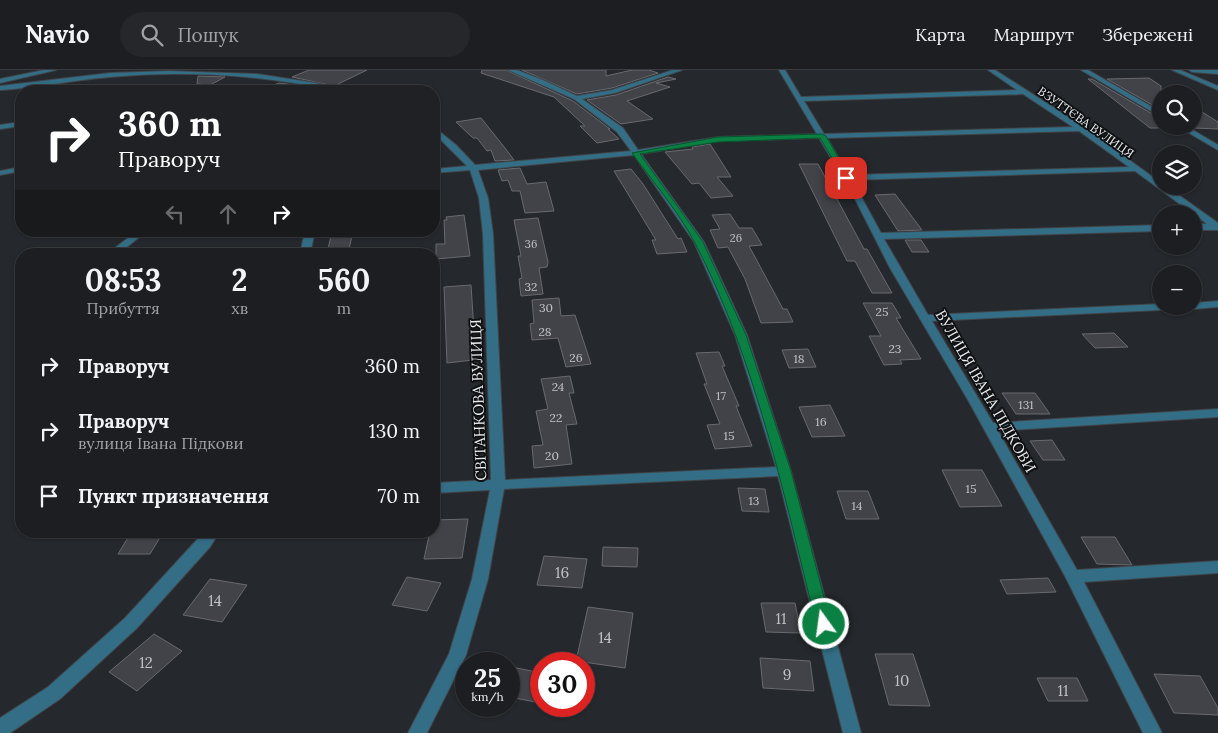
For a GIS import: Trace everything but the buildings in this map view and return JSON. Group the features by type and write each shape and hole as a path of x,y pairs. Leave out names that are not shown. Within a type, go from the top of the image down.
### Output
{"street":[{"path":"0,81 53,70"},
{"path":"511,70 543,82 576,98 620,130 699,242 741,335 784,471 852,733"},
{"path":"576,98 613,92 679,70"},
{"name":"ВУЛИЦЯ ІВАНА ПІДКОВИ","path":"782,70 822,136 1073,576 1153,733"},
{"name":"ВЗУТТЄВА ВУЛИЦЯ","path":"991,70 1081,130 1217,226"},
{"path":"1084,70 1152,110"},
{"path":"1174,70 1218,88"},
{"path":"1192,70 1218,72"},
{"path":"25,85 110,75 181,72 261,75 314,85"},
{"path":"0,88 15,86"},
{"path":"799,99 1024,92"},
{"path":"0,127 15,125"},
{"path":"440,170 636,153 718,140 1081,130"},
{"name":"СВІТАНКОВА ВУЛИЦЯ","path":"417,733 457,655 480,579 498,485 488,234 484,197 472,166 440,134"},
{"path":"1196,135 1218,148"},
{"path":"1206,141 1218,141"},
{"path":"846,178 1135,169"},
{"path":"0,173 15,170"},
{"path":"1202,226 1217,226"},
{"path":"878,236 1152,228"},
{"path":"116,248 122,237"},
{"path":"120,248 136,237"},
{"path":"1202,305 1218,304"},
{"path":"925,318 1152,307"},
{"path":"988,426 1218,413"},
{"path":"440,488 784,471"},
{"path":"0,729 54,693 130,623 209,538"},
{"path":"1073,576 1218,567"}],"route":[{"path":"824,624 784,471 741,335 699,242 636,153 696,142 822,136 846,178"}]}
